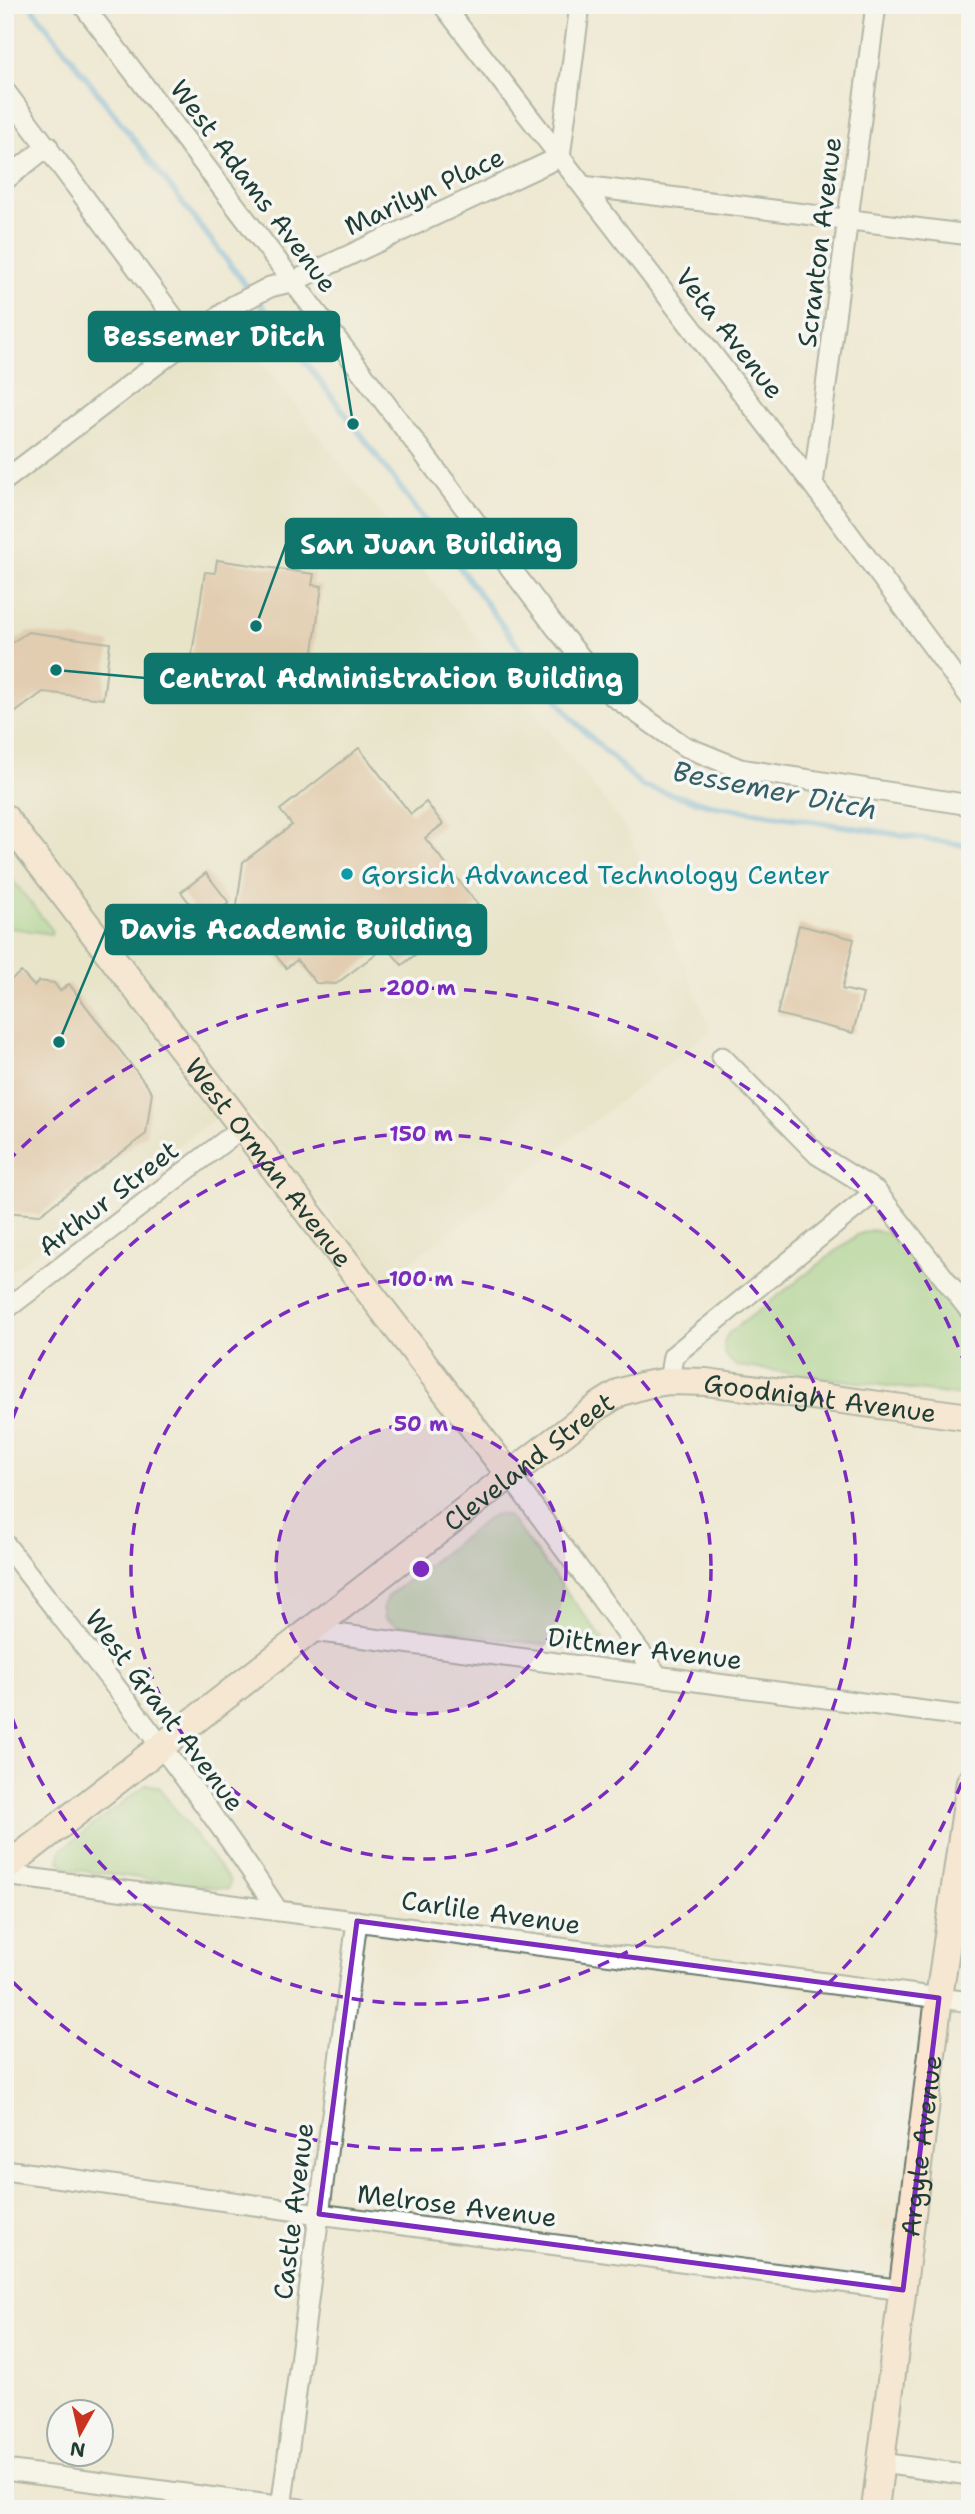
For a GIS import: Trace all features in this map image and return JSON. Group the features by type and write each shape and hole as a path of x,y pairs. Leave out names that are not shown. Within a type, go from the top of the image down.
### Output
{"street":[{"name":"West Adams Avenue","path":"83,5 556,628 613,696 684,746 740,769 970,805"},
{"name":"Veta Avenue","path":"443,5 813,485 970,697"},
{"path":"560,157 580,5"},
{"name":"Scranton Avenue","path":"813,485 876,5"},
{"path":"5,91 189,338 5,480"},
{"path":"5,180 48,146"},
{"name":"Marilyn Place","path":"189,338 233,306 270,286 294,281 560,157"},
{"path":"583,186 970,235"},
{"name":"West Orman Avenue","path":"5,818 509,1474 658,1676"},
{"path":"722,1056 817,1155 876,1191 970,1311"},
{"name":"Arthur Street","path":"5,1310 243,1127"},
{"path":"669,1381 673,1356 876,1191"},
{"name":"Cleveland Street","path":"5,1868 313,1631 600,1405 621,1392 669,1381"},
{"name":"Goodnight Avenue","path":"669,1381 706,1382 970,1417"},
{"name":"West Grant Avenue","path":"5,1544 161,1747 250,1868 278,1911"},
{"name":"Dittmer Avenue","path":"313,1631 970,1717"},
{"name":"Argyle Avenue","path":"875,2509 939,1998 970,1782"},
{"name":"Carlile Avenue","path":"5,1875 970,2002"},
{"name":"Castle Avenue","path":"288,2508 319,2214 357,1921"},
{"name":"Melrose Avenue","path":"5,2170 903,2290"},
{"path":"881,2463 970,2475"},
{"path":"5,2470 288,2508"}],"highlighted area":[{"path":"357,1921 939,1998 903,2290 319,2214"}],"shaded area":[{"path":"232,324 627,829 712,1031 382,1284 250,1115 240,1112 234,1104 5,1276 5,495"}],"green space":[{"path":"7,873 52,930 51,934 5,927"},
{"path":"871,1230 891,1234 898,1239 970,1332 970,1397 737,1366 726,1356 724,1344 728,1334 857,1235"},
{"path":"493,1515 509,1517 606,1643 601,1652 397,1625 385,1618 383,1607 388,1596"},
{"path":"147,1784 158,1787 230,1881 228,1889 68,1869 59,1860 62,1849"}],"building":[{"path":"217,560 314,574 312,585 322,586 309,680 295,679 293,693 199,680 201,669 190,666 205,572 215,573"},
{"path":"28,632 110,643 103,699 43,692 5,720 5,647"},
{"name":"Gorsich Advanced Technology Center","path":"359,748 411,814 426,802 443,824 425,838 478,905 402,965 386,946 336,984 316,983 297,960 286,968 237,905 243,862 292,825 280,810"},
{"path":"206,873 229,903 204,922 181,892"},
{"path":"799,925 854,939 842,989 863,994 853,1033 777,1014"},
{"path":"21,972 34,986 39,981 54,983 60,991 69,984 152,1092 146,1134 39,1215 5,1212 5,984"}],"waterway":[{"name":"Bessemer Ditch","path":"30,5 353,424 572,719 642,786 710,805 970,846"}],"place":[{"name":"Bessemer Ditch","path":"353,424"},
{"name":"San Juan Building","path":"256,626"},
{"name":"Central Administration Building","path":"56,670"},
{"name":"Gorsich Advanced Technology Center","path":"347,874"},
{"name":"Davis Academic Building","path":"59,1042"}]}
